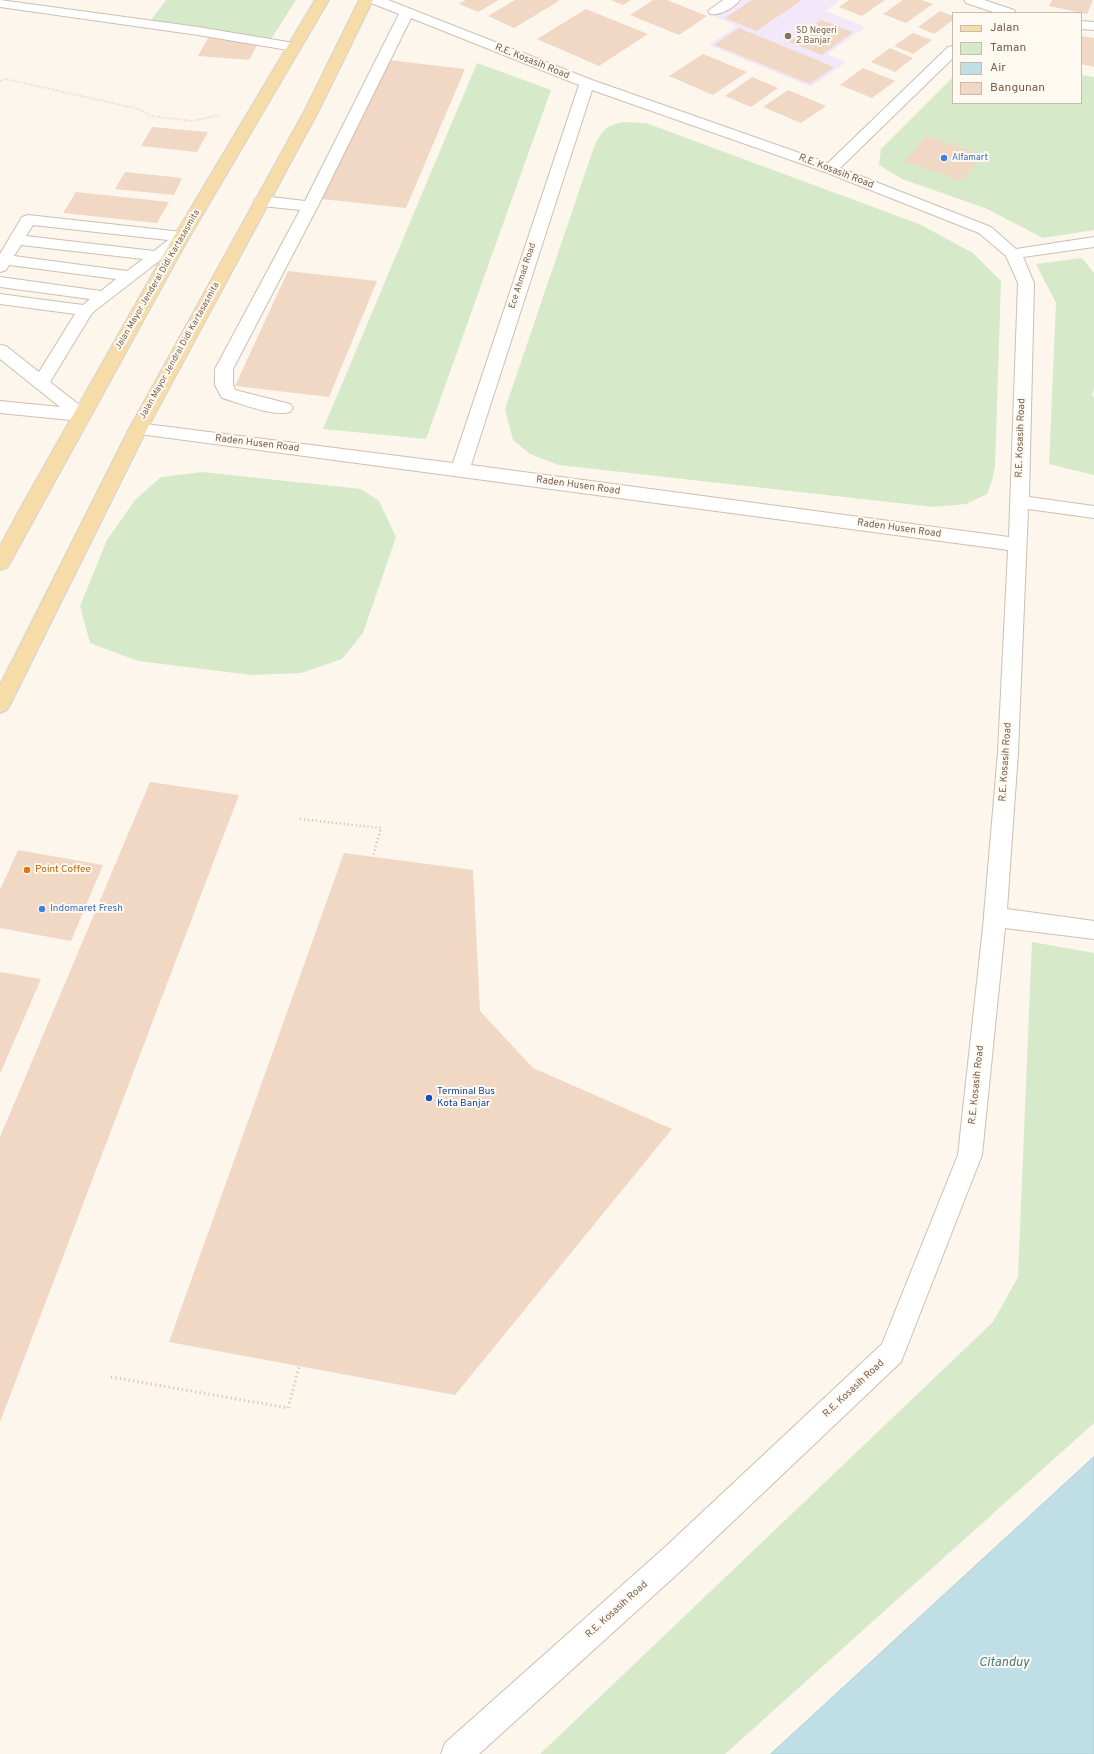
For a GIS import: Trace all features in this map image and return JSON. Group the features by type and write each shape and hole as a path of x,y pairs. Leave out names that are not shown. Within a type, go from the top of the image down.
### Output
{"main road":[{"name":"Jalan Mayor Jenderal Didi Kartasasmita","path":"0,563 81,415 182,237 322,0"},
{"name":"Jalan Mayor Jendral Didi Kartasasmita","path":"0,705 138,429 312,110 366,0"}],"street":[{"name":"R.E. Kosasih Road","path":"376,0 586,83 830,169 985,230 1013,254 1026,283 1018,545 1008,752 995,917 970,1155 892,1353 674,1558 456,1754"},
{"path":"716,12 733,0"},
{"path":"971,0 993,11"},
{"path":"0,3 198,31 294,47"},
{"path":"284,408 259,403 228,394 224,386 224,369 310,206 406,12"},
{"path":"1082,25 1094,26"},
{"path":"830,169 952,51"},
{"name":"Ece Ahmad Road","path":"460,470 586,83"},
{"path":"262,201 310,206"},
{"path":"130,276 2,263 28,220 182,237"},
{"path":"41,383 86,310 182,237"},
{"path":"16,240 157,256"},
{"path":"1013,254 1094,242"},
{"path":"0,282 104,296"},
{"path":"0,298 86,310"},
{"path":"0,350 81,415"},
{"path":"0,407 81,415"},
{"name":"Raden Husen Road","path":"138,429 460,470 1018,545"},
{"path":"1019,502 1094,512"},
{"path":"995,917 1094,930"}],"path":[{"path":"0,81 5,79 132,107 139,109 150,116 192,121 220,115 250,120"},
{"path":"300,819 381,828 373,856"},
{"path":"111,1376 288,1408 299,1367"}],"shaded area":[{"name":"SD Negeri 2 Banjar","path":"737,0 840,0 825,11 866,27 827,54 846,62 811,87 709,45 737,26 713,16"}],"green space":[{"path":"166,0 296,0 270,41 149,23"},
{"path":"477,63 551,90 426,439 323,429"},
{"path":"1082,75 1094,77 1094,230 1043,238 985,208 902,179 879,165 881,149 952,78 952,104 1082,104"},
{"path":"622,122 646,123 919,224 973,253 1001,281 995,467 987,494 966,504 933,507 559,465 530,454 513,440 505,409 594,147 604,130"},
{"path":"1082,258 1094,273 1094,387 1092,396 1094,397 1094,475 1049,464 1056,303 1036,264"},
{"path":"202,472 361,489 379,501 396,537 363,633 342,659 301,673 251,675 138,661 90,643 80,606 107,540 135,500 161,477"},
{"path":"1032,942 1094,953 1094,1423 725,1754 540,1754 993,1322 1018,1277"}],"water":[{"name":"Citanduy","path":"1094,1457 1094,1754 771,1754"}],"building":[{"path":"465,0 499,0 478,12 459,4"},
{"path":"515,0 559,1 514,28 488,16"},
{"path":"611,0 631,0 623,5"},
{"path":"653,0 667,0 707,16 679,35 630,15"},
{"path":"752,0 802,0 756,31 725,18"},
{"path":"849,0 885,0 862,16 839,7"},
{"path":"903,0 922,0 933,4 906,23 883,14"},
{"path":"1052,0 1093,0 1087,14 1049,6"},
{"path":"586,9 648,34 599,66 537,39"},
{"path":"940,11 952,16 952,21 934,34 918,27"},
{"path":"821,20 853,32 822,55 789,42"},
{"path":"739,28 834,67 810,84 714,45"},
{"path":"913,33 932,40 913,54 894,46"},
{"path":"1082,36 1094,38 1094,67 1082,64"},
{"path":"208,38 258,43 249,60 198,56"},
{"path":"890,48 913,58 895,72 871,62"},
{"path":"703,54 747,72 713,95 669,76"},
{"path":"388,60 465,69 406,208 321,199"},
{"path":"863,68 895,81 872,98 840,85"},
{"path":"752,77 778,88 751,107 725,96"},
{"path":"788,90 826,106 801,123 763,107"},
{"path":"152,127 208,132 197,152 141,146"},
{"name":"Alfamart","path":"927,136 984,155 961,181 904,161"},
{"path":"125,172 182,178 174,195 115,189"},
{"path":"76,192 169,202 157,223 63,213"},
{"path":"288,271 377,281 329,397 235,386"},
{"path":"150,782 239,795 0,1422 0,1137"},
{"name":"Indomaret Fresh","path":"18,850 103,865 71,941 0,928 0,890"},
{"name":"Terminal Bus Kota Banjar","path":"344,853 473,870 480,1011 533,1068 672,1129 455,1395 169,1342"},
{"path":"0,972 41,979 0,1074"}],"place":[{"name":"SD Negeri 2 Banjar","path":"788,36"},
{"name":"Alfamart","path":"944,158"},
{"name":"Point Coffee","path":"27,870"},
{"name":"Indomaret Fresh","path":"42,909"},
{"name":"Terminal Bus Kota Banjar","path":"429,1098"}]}
